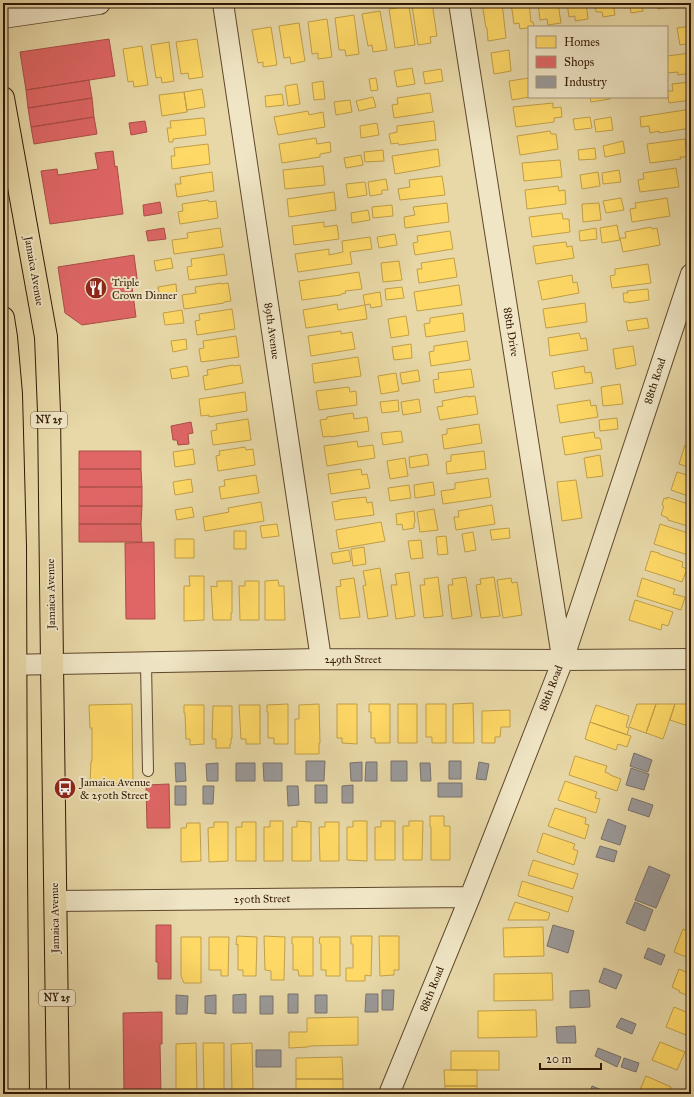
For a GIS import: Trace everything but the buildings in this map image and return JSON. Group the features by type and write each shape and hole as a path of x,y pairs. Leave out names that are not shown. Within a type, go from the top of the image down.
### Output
{"main road":[{"name":"Jamaica Avenue","path":"3,98 46,337 49,412 58,1094"},
{"path":"3,318 12,394 15,546 9,664 16,894 18,1094"}],"street":[{"path":"3,17 99,3"},
{"name":"89th Avenue","path":"223,3 321,659"},
{"name":"88th Drive","path":"459,3 562,660"},
{"name":"88th Road","path":"389,1094 470,897 562,660 691,274"},
{"name":"249th Street","path":"9,664 321,659 691,659"},
{"name":"250th Street","path":"55,901 470,897"}],"lane":[{"path":"146,662 148,771"}],"place":[{"name":"Triple Crown Dinner","path":"96,288"},
{"name":"Jamaica Avenue & 250th Street","path":"65,788"}]}
